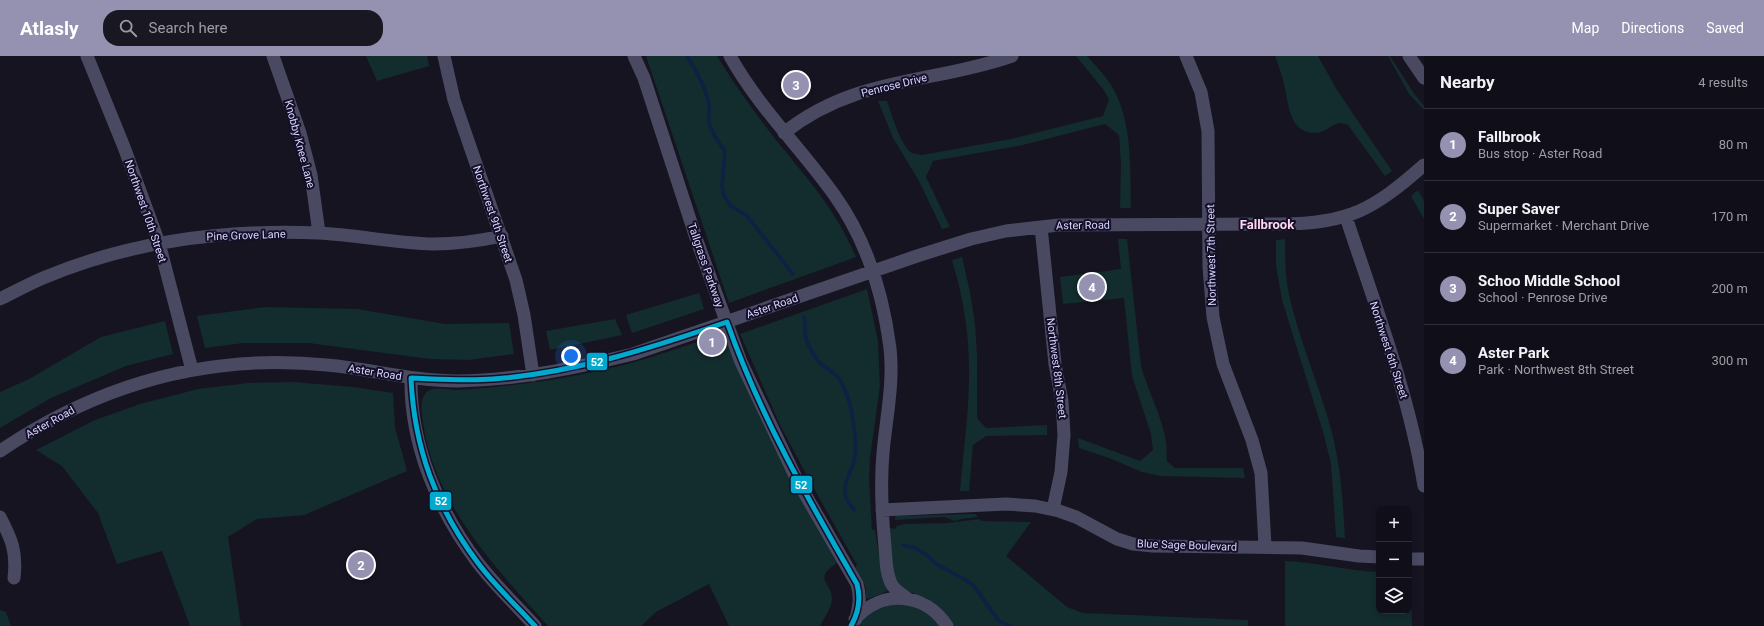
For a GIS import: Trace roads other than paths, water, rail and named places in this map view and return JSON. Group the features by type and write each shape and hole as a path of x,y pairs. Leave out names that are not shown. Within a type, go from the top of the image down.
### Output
{"street":[{"name":"Northwest 10th Street","path":"87,56 124,147 159,243 192,370"},
{"name":"Knobby Knee Lane","path":"273,56 300,133 311,175 319,233"},
{"name":"Northwest 9th Street","path":"444,56 454,100 502,236 519,294 533,375"},
{"name":"Tallgrass Parkway","path":"634,56 644,78 697,241 741,362 776,439 798,482 857,584 860,593 860,604 853,622"},
{"path":"730,56 759,100 823,180 847,214 864,249 884,309 890,351 891,373 889,413 883,454 882,510 889,579 894,588 908,599 927,606 936,612 947,626"},
{"name":"Penrose Drive","path":"784,133 823,107 863,92 980,65 1012,56"},
{"name":"Northwest 7th Street","path":"1186,56 1201,92 1205,112 1209,152 1209,267 1216,335 1223,364 1252,440 1260,466 1265,546"},
{"path":"1409,56 1424,78"},
{"name":"Aster Road","path":"0,451 51,420 86,402 153,378 192,370 243,363 297,362 329,365 411,378 457,381 533,375 588,365 633,354 872,271 971,239 1006,231 1078,224 1311,224 1346,217 1382,199 1394,191 1424,165"},
{"name":"Northwest 6th Street","path":"1346,217 1419,435 1424,486"},
{"name":"Northwest 8th Street","path":"1041,227 1055,364 1062,401 1064,435 1061,472 1053,509"},
{"name":"Pine Grove Lane","path":"0,299 43,278 86,262 122,251 159,243 199,237 242,233 319,233 434,244 470,242 502,236"},
{"path":"411,378 414,423 418,443 436,494 461,538 479,564 535,626"},
{"name":"Blue Sage Boulevard","path":"882,510 1006,504 1035,506 1053,509 1076,517 1117,538 1134,544 1153,546 1265,546 1302,548 1376,557"},
{"path":"0,517 11,537 15,551 14,578"},
{"path":"1412,559 1424,560"},
{"path":"853,622 870,606 879,602 889,599 908,599"}],"waterway":[{"path":"687,56 706,92 709,105 711,129 725,151 722,186 724,196 731,206 747,216 793,274"},
{"path":"804,317 805,335 810,348 819,362 839,378 844,387 850,405 856,451 846,482 845,492 847,500 854,510"},
{"path":"903,545 915,548 928,556 936,564 974,586 999,621 1010,626"}],"place":[{"name":"Schoo Middle School","path":"796,85"},
{"name":"Aster Park","path":"1092,287"},
{"name":"Fallbrook","path":"712,342"},
{"name":"Super Saver","path":"361,565"}],"district":[{"name":"Fallbrook","path":"1267,224"}]}
